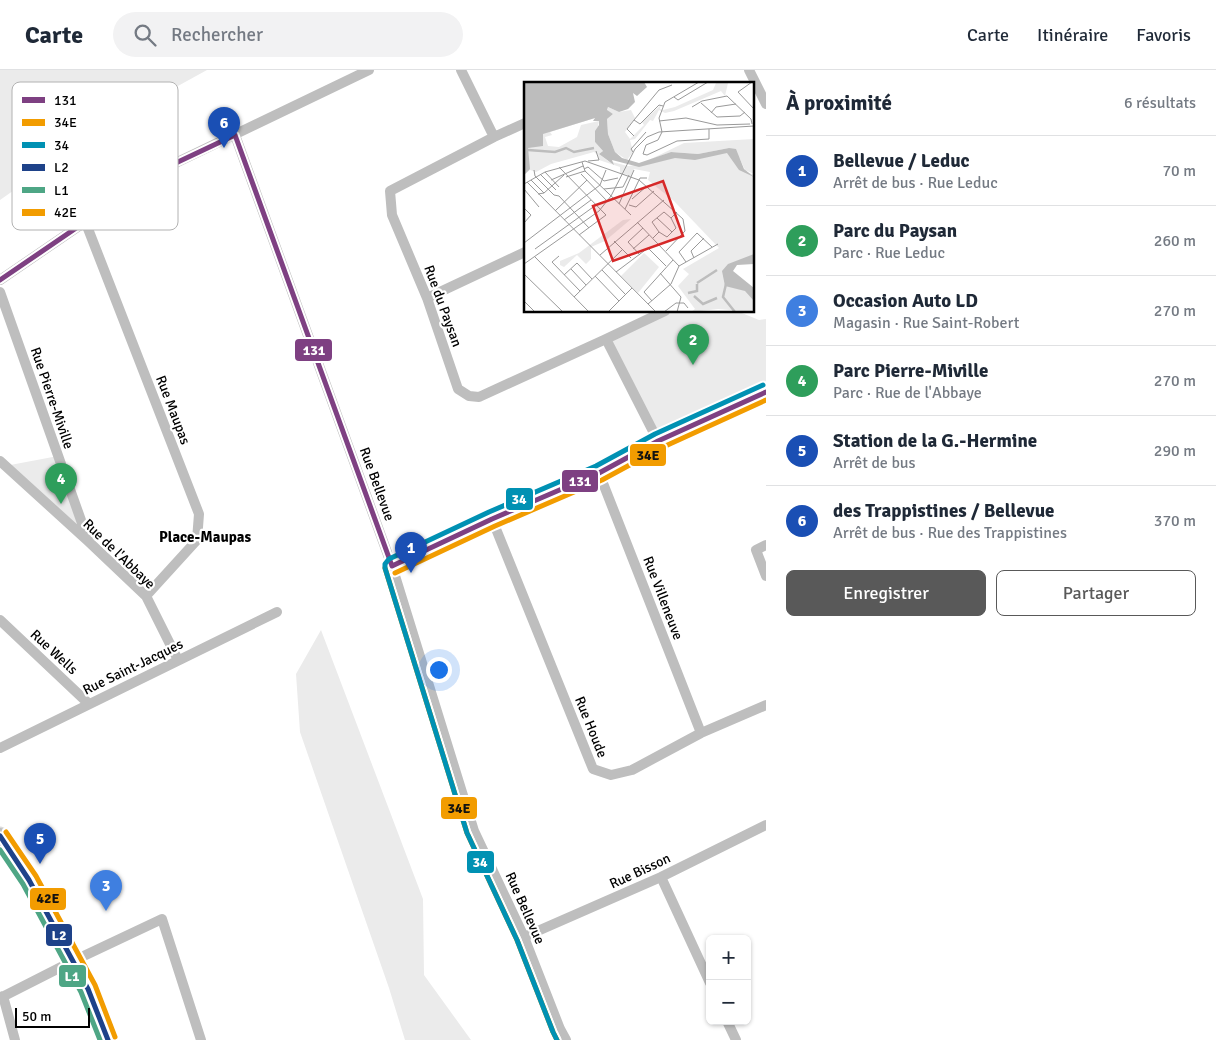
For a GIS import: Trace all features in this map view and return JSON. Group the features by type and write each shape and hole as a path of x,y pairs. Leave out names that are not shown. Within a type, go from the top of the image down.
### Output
{"main road":[{"path":"1,839 29,880 88,989 108,1040"}],"street":[{"path":"178,162 369,70"},
{"path":"461,70 494,137"},
{"path":"750,70 766,104"},
{"name":"Rue du Paysan","path":"524,123 390,191 392,215 427,298 458,389 469,396 479,396 663,312"},
{"name":"Rue Bellevue","path":"235,134 392,566 474,831 524,938 566,1040"},
{"path":"0,280 72,230"},
{"name":"Rue Maupas","path":"89,230 199,514 196,540 146,596"},
{"path":"427,298 524,252"},
{"name":"Rue Pierre-Miville","path":"0,292 88,541"},
{"path":"606,339 658,441"},
{"path":"392,566 599,473 658,441 766,392"},
{"name":"Rue de l'Abbaye","path":"0,461 146,596 178,660"},
{"name":"Rue Villeneuve","path":"599,473 701,733"},
{"name":"Rue Houde","path":"492,520 593,768 612,775 632,770 701,733 766,705"},
{"path":"766,545 756,550 766,576"},
{"name":"Rue Saint-Jacques","path":"0,748 277,612"},
{"name":"Rue Wells","path":"0,620 89,704"},
{"name":"Rue Bisson","path":"524,938 662,877 766,825"},
{"path":"662,877 709,980"},
{"path":"15,1040 1,997 162,919 200,1040"},
{"path":"729,1025 736,1040"}],"shaded area":[{"path":"0,70 207,70 178,86 178,82 12,82 12,192 0,200"},
{"path":"663,312 739,312 759,320 766,319 766,392 658,441 606,339"},
{"path":"58,456 88,541 5,466"},
{"path":"321,630 423,899 424,975 471,1040 405,1040 389,988 300,732 296,674"}],"transit line":[{"name":"131","path":"235,135 392,566"},
{"name":"131","path":"178,162 235,135"},
{"name":"131","path":"0,280 73,230"},
{"name":"34","path":"557,1040 517,940 467,833 385,564 389,559 489,512 596,466 655,434 763,385"},
{"name":"131","path":"392,566 492,519 599,473 658,441 766,392"},
{"name":"34E","path":"395,573 495,526 602,480 661,448 766,400"},
{"name":"34E","path":"385,568 467,833 517,940 557,1040"},
{"name":"42E","path":"6,832 36,876 95,985 115,1037"},
{"name":"L2","path":"0,836 29,880 88,989 108,1040"},
{"name":"L1","path":"0,850 23,884 81,992 100,1040"}],"place":[{"name":"des Trappistines / Bellevue","path":"224,148"},
{"name":"Parc du Paysan","path":"693,365"},
{"name":"Parc Pierre-Miville","path":"61,504"},
{"name":"Bellevue / Leduc","path":"411,573"},
{"name":"Station de la G.-Hermine","path":"40,864"},
{"name":"Occasion Auto LD","path":"106,911"}],"district":[{"name":"Place-Maupas","path":"205,537"}]}
